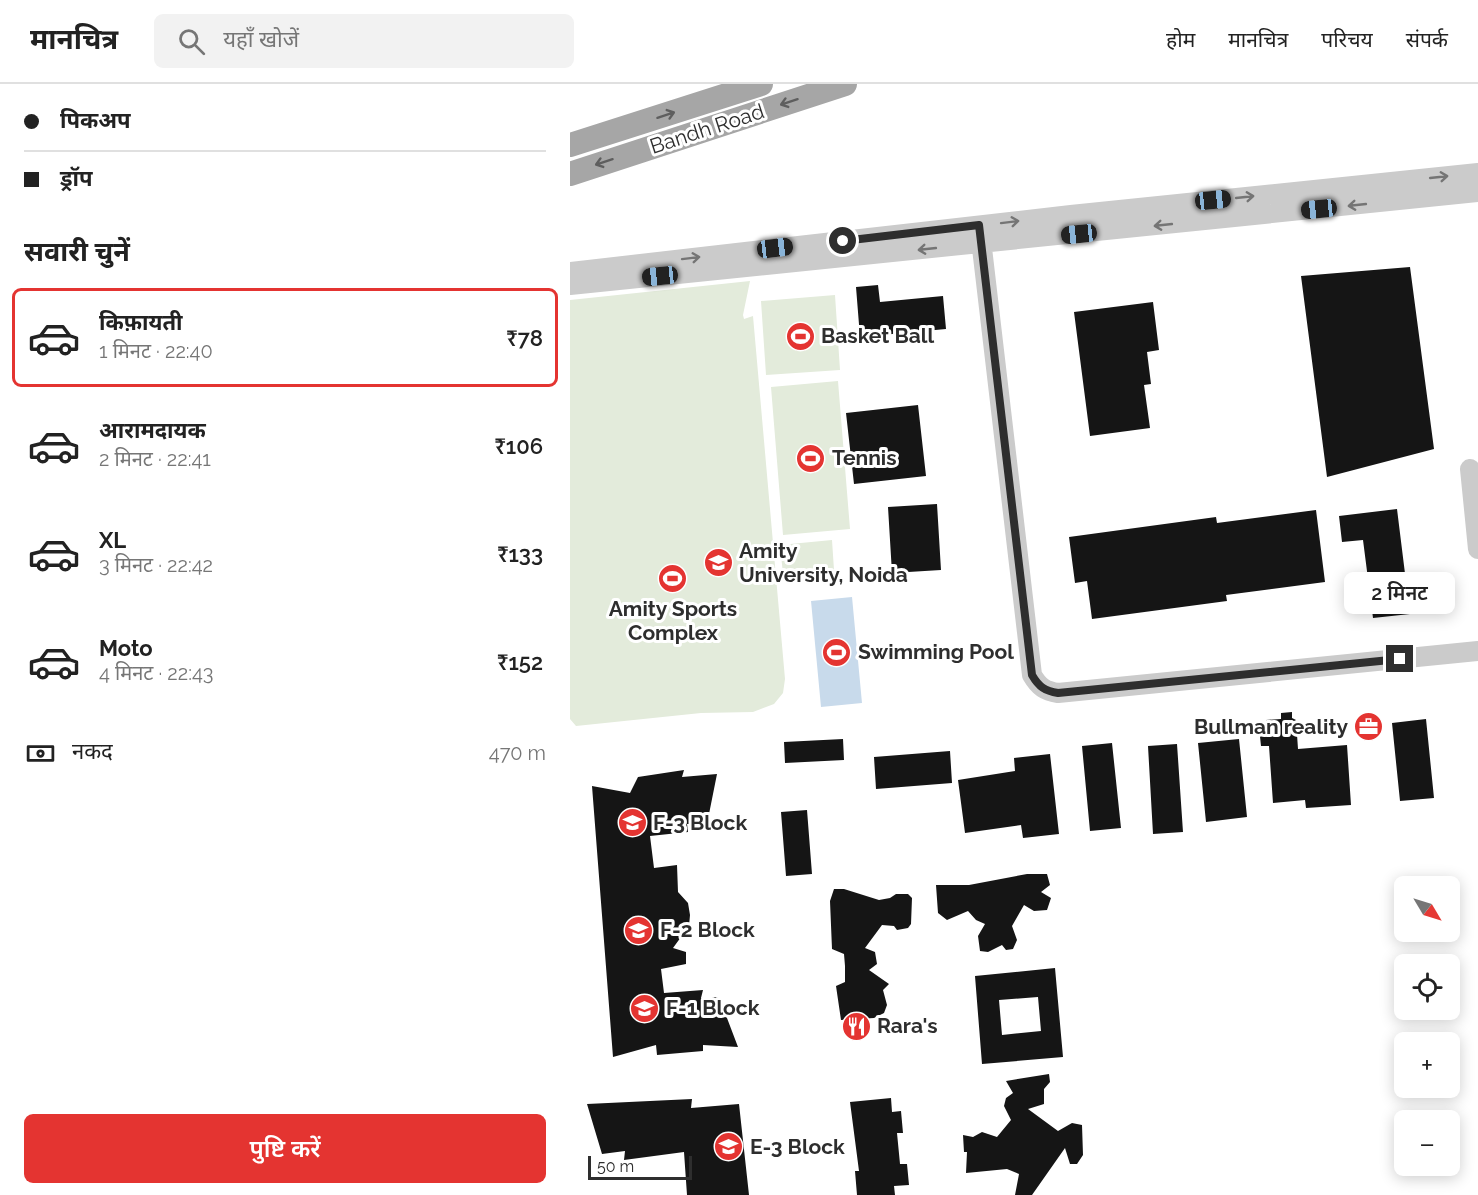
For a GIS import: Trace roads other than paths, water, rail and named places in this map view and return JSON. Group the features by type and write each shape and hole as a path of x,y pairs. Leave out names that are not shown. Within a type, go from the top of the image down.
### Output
{"main road":[{"name":"Bandh Road","path":"570,145 761,84"},
{"name":"Bandh Road","path":"570,174 845,84"}],"street":[{"path":"570,272 980,234 1403,190 1478,173"},
{"path":"1403,190 1478,192"},
{"path":"570,285 980,234"},
{"path":"980,234 1032,675 1038,685 1047,692 1058,693 1478,651"},
{"path":"1470,469 1478,549"}],"water":[{"name":"Swimming Pool","path":"852,597 862,703 821,707 811,601"}],"place":[{"name":"Basket Ball","path":"800,336"},
{"name":"Tennis","path":"811,458"},
{"name":"Amity University, Noida","path":"718,563"},
{"name":"Amity Sports Complex","path":"673,578"},
{"name":"Swimming Pool","path":"837,652"},
{"name":"Bullman reality","path":"1369,727"},
{"name":"F-3 Block","path":"632,823"},
{"name":"F-2 Block","path":"639,930"},
{"name":"F-1 Block","path":"645,1008"},
{"name":"Rara's","path":"856,1026"},
{"name":"E-3 Block","path":"729,1147"}]}
